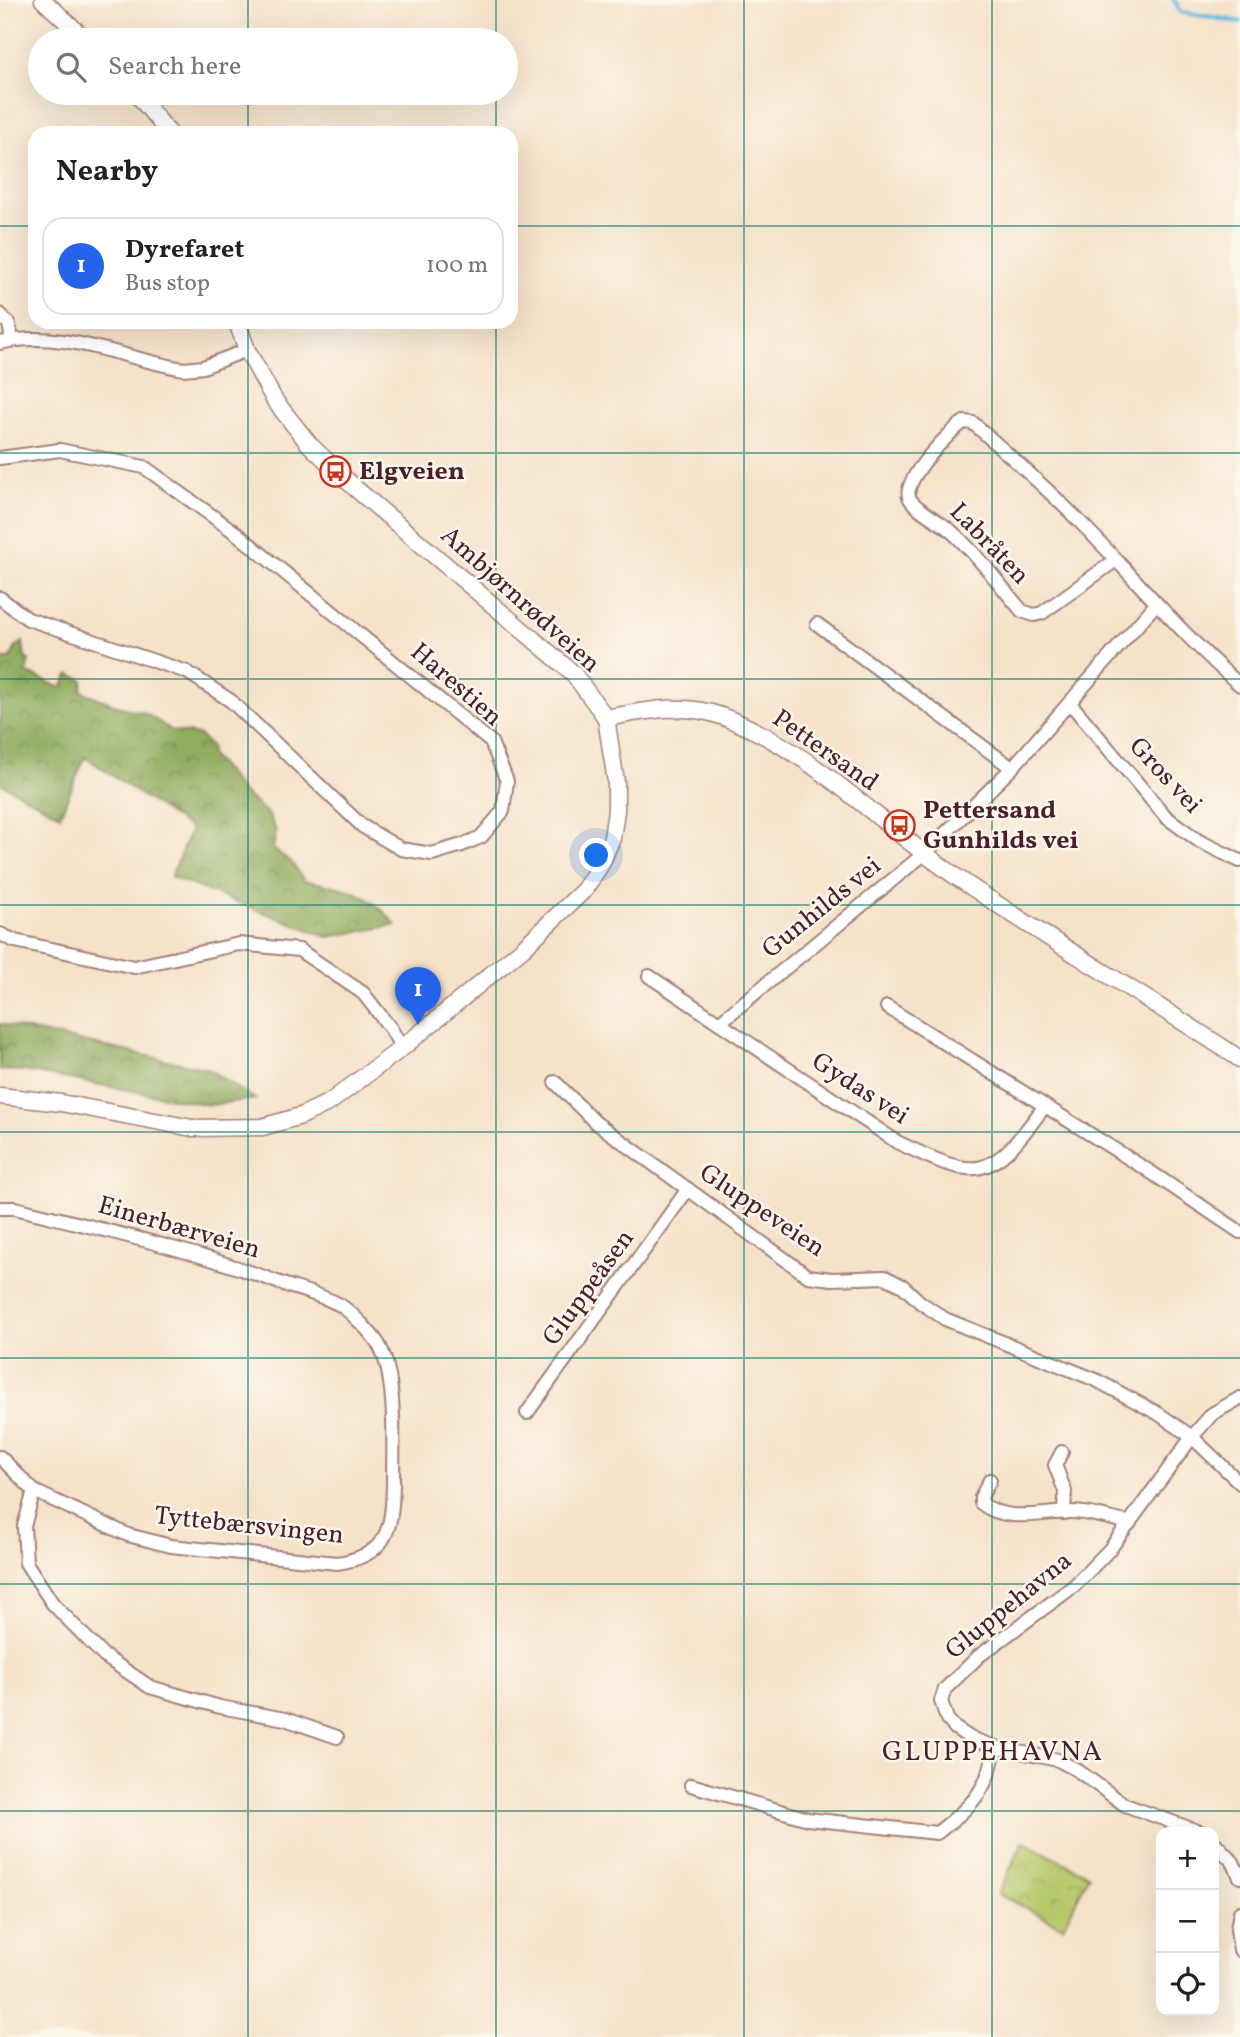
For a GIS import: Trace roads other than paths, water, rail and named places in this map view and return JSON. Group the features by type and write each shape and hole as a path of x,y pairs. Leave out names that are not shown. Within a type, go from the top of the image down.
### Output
{"street":[{"path":"43,0 73,28"},
{"path":"146,105 163,126"},
{"path":"0,314 9,324 6,342 69,341 184,369 202,367 247,350"},
{"name":"Ambjørnrødveien","path":"0,1096 61,1103 192,1128 262,1128 301,1116 330,1102 402,1048 523,948 584,890 601,864 612,838 617,811 616,782 606,718 573,673 356,489 309,444 275,401 247,350 240,329"},
{"name":"Labråten","path":"1116,560 1042,613 1027,614 966,545 912,502 908,492 910,485 931,454 958,426 964,422 973,423 1082,524 1116,560 1156,604 1240,685"},
{"name":"Harestien","path":"0,458 60,450 144,467 236,533 491,742 507,781 503,811 481,837 463,845 432,854 401,849 362,826 231,701 187,672 29,619 0,598"},
{"name":"Gunhilds vei","path":"719,1023 925,853 1012,768 1156,604"},
{"path":"817,624 1012,768"},
{"name":"Gros vei","path":"1070,703 1166,817 1199,841 1240,861"},
{"name":"Pettersand","path":"606,718 673,708 719,715 765,736 824,774 957,877 1240,1059"},
{"path":"0,934 15,941 134,967 239,944 299,950 363,993 402,1048"},
{"name":"Gydas vei","path":"649,976 897,1142 951,1166 977,1168 996,1162 1017,1143 1044,1107"},
{"path":"887,1007 1240,1231"},
{"name":"Gluppeveien","path":"555,1082 595,1122 808,1276 832,1279 885,1277 903,1286 940,1316 1122,1392 1192,1437 1240,1483"},
{"name":"Gluppeåsen","path":"527,1413 688,1189"},
{"name":"Einerbærveien","path":"0,1208 15,1208 131,1236 244,1269 341,1306"},
{"name":"Tyttebærsvingen","path":"0,1457 34,1490 128,1535 172,1546 337,1563 351,1561 379,1548 393,1508 393,1441 390,1379 380,1346 341,1306"},
{"path":"1192,1437 1212,1414 1240,1398"},
{"name":"Gluppehavna","path":"1186,1827 1125,1805 1077,1770 1058,1760 995,1747 970,1738 947,1719 941,1701 945,1689 979,1656 1074,1586 1110,1549 1192,1437"},
{"name":"Gluppehavna","path":"1062,1452 1055,1465 1065,1491 1065,1513"},
{"name":"Gluppehavna","path":"990,1480 981,1497 981,1503 986,1507 1017,1515 1072,1512 1130,1523"},
{"path":"34,1490 24,1526 26,1563 53,1604 104,1656 150,1687 220,1707 285,1719 337,1737"},
{"path":"691,1785 808,1819 937,1833 964,1812 981,1793 993,1763 995,1747"},
{"path":"1219,1847 1233,1862 1240,1877"},
{"path":"1240,1912 1237,1929 1240,1950"}],"waterway":[{"path":"1174,0 1181,12 1240,22"}],"place":[{"name":"Elgveien","path":"336,472"},
{"name":"Pettersand Gunhilds vei","path":"900,826"},
{"name":"Dyrefaret","path":"418,1025"}],"district":[{"name":"GLUPPEHAVNA","path":"993,1752"}]}
